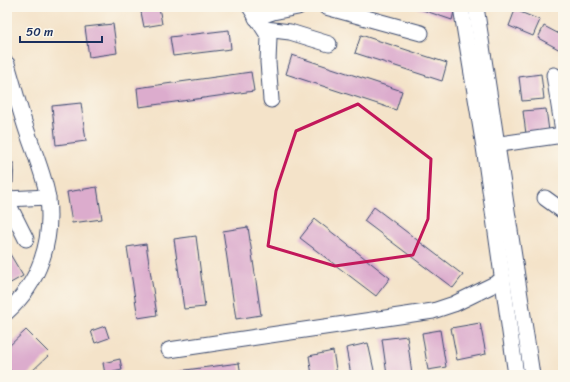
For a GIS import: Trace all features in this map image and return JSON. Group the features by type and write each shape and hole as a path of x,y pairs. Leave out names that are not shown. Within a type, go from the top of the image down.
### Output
{"street":[{"path":"257,18 273,12 298,7"},
{"path":"326,7 421,33"},
{"path":"461,7 490,146 532,375"},
{"path":"476,7 503,280 516,375"},
{"path":"257,18 290,32 329,44"},
{"path":"257,18 269,37 270,45 268,62 271,100"},
{"path":"7,64 48,197 49,220 47,242 41,264 31,284 17,303 7,312"},
{"path":"554,74 563,131"},
{"path":"490,146 563,135"},
{"path":"26,239 7,200 48,197"},
{"path":"545,198 563,211"},
{"path":"169,350 433,311 454,304 503,280"}],"highlighted area":[{"path":"358,104 431,159 428,219 413,255 335,266 268,246 276,191 296,131"}],"building":[{"path":"140,7 159,7 162,24 144,27"},
{"path":"414,7 455,7 452,20"},
{"path":"515,10 540,20 533,36 509,26"},
{"path":"113,24 117,53 89,57 85,27"},
{"path":"544,26 563,36 562,51 538,38"},
{"path":"229,30 231,49 173,56 170,37"},
{"path":"361,35 447,63 442,81 355,53"},
{"path":"292,55 402,91 396,110 286,74"},
{"path":"251,72 254,91 139,107 137,88"},
{"path":"541,74 544,99 522,101 519,77"},
{"path":"81,103 86,141 56,145 52,106"},
{"path":"546,109 549,131 526,134 523,111"},
{"path":"7,163 14,163 13,183 7,183"},
{"path":"97,187 102,219 72,223 67,192"},
{"path":"374,207 463,275 453,288 364,221"},
{"path":"315,219 390,278 376,296 300,238"},
{"path":"248,227 261,315 236,319 223,231"},
{"path":"196,236 205,307 184,309 174,239"},
{"path":"146,244 157,315 138,318 127,247"},
{"path":"7,249 23,276 7,285"},
{"path":"480,323 486,354 457,360 451,328"},
{"path":"105,326 109,338 95,343 91,331"},
{"path":"26,330 50,354 28,375 15,375 7,367 7,348"},
{"path":"440,330 446,367 428,370 422,333"},
{"path":"407,336 412,375 387,375 382,339"},
{"path":"368,343 375,375 351,375 346,348"},
{"path":"333,351 337,375 312,375 309,356"},
{"path":"120,359 122,370 105,374 103,363"},
{"path":"239,363 241,375 155,375 155,374"}]}
